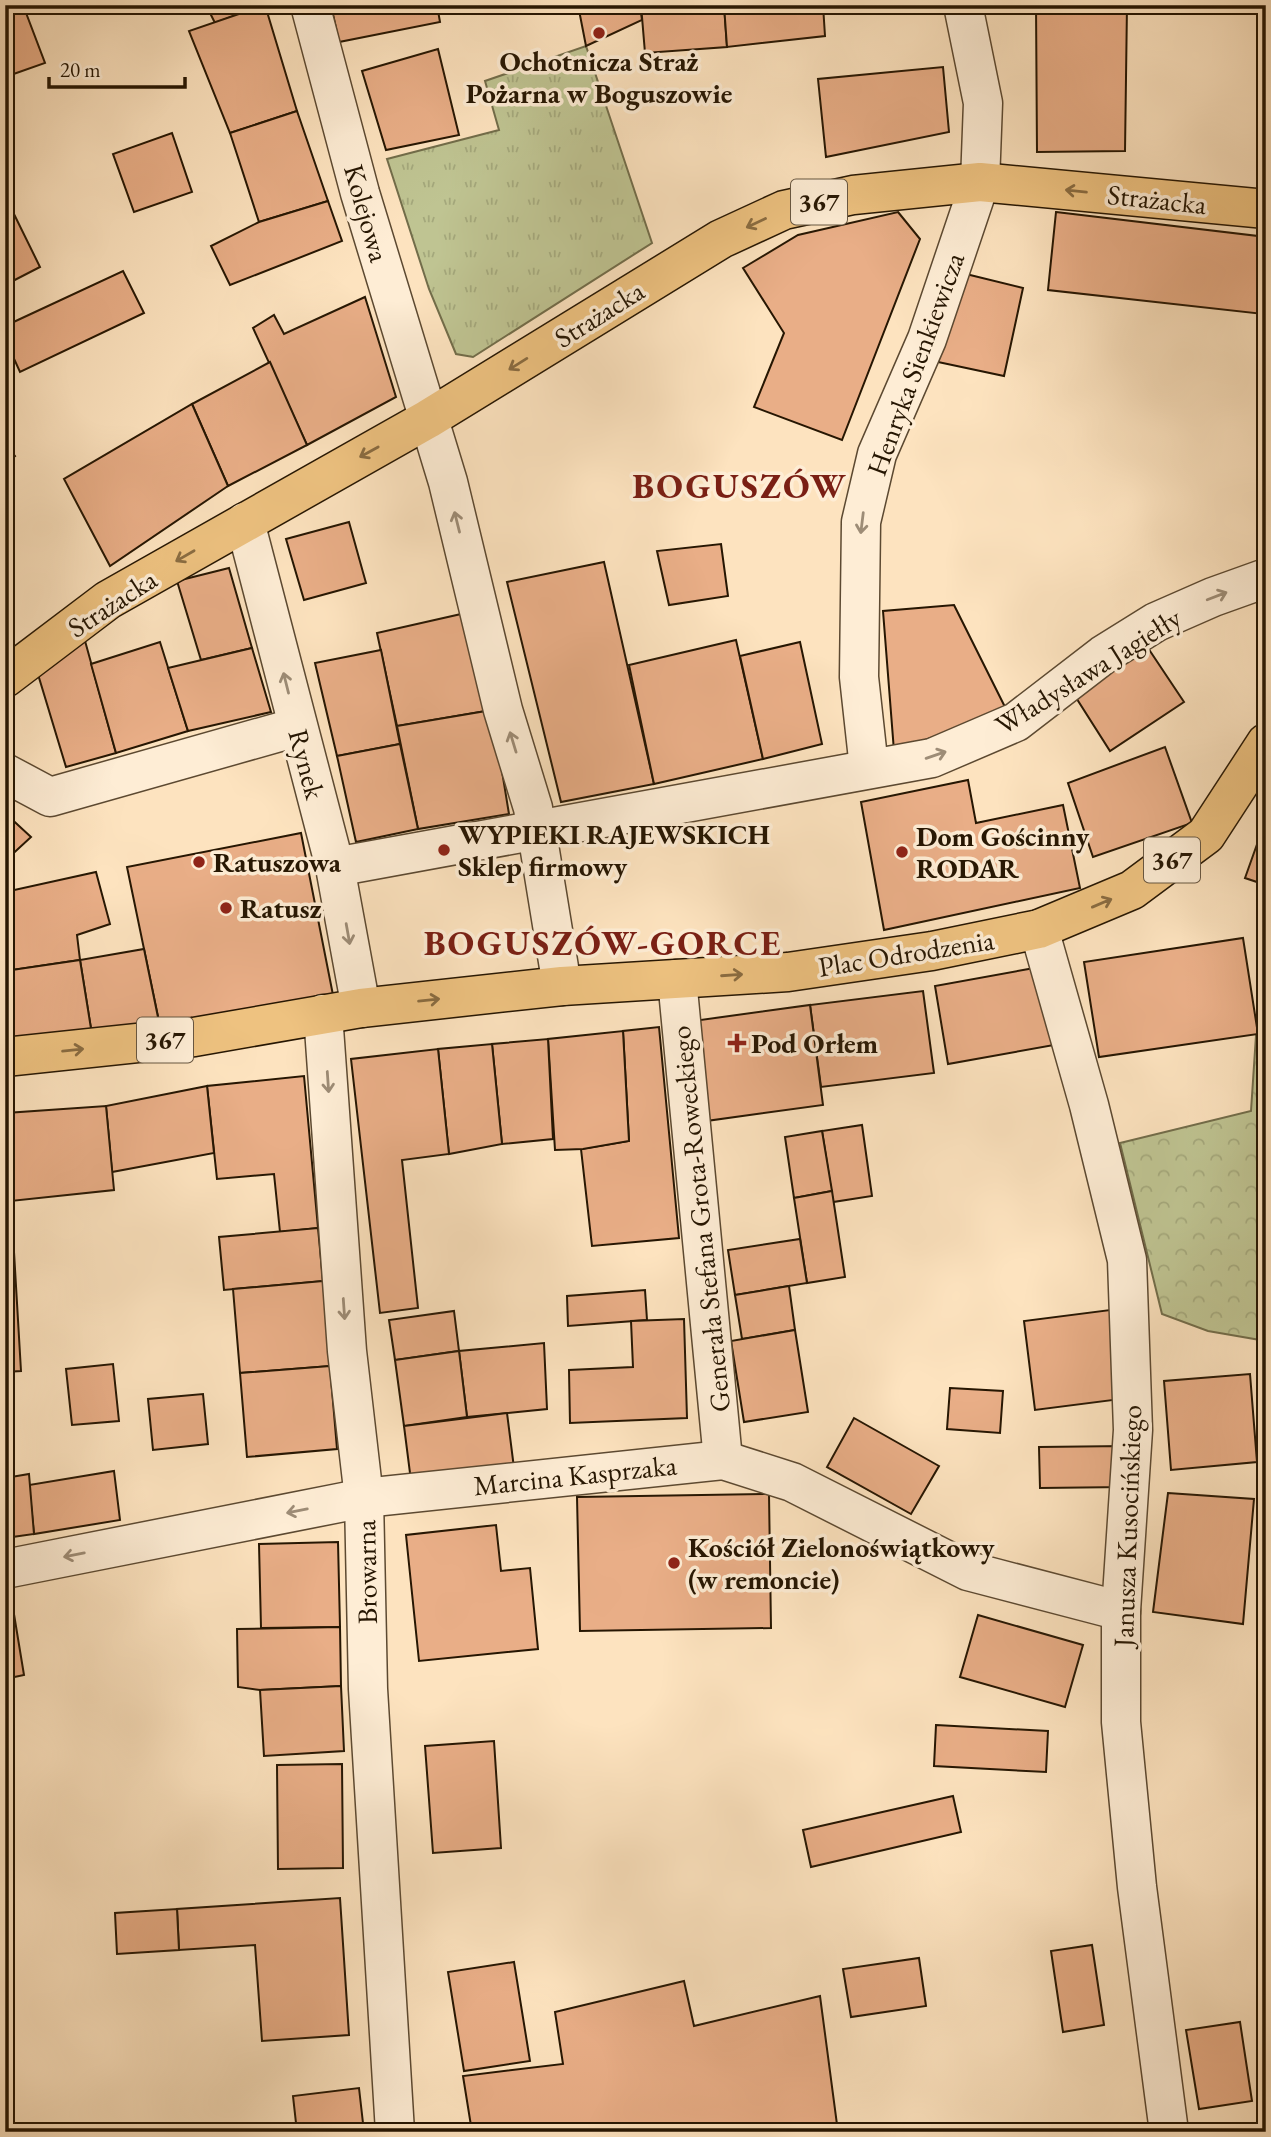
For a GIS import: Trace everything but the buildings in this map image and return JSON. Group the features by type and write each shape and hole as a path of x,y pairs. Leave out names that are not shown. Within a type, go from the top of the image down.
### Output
{"main road":[{"name":"Strażacka","path":"5,678 108,600 428,419 721,239 784,210 853,194 980,181 1266,209"},
{"name":"367","path":"1039,929 1132,890 1206,835 1266,743"},
{"name":"Plac Odrodzenia","path":"323,1014 562,986 788,972 932,951 1039,929"},
{"name":"367","path":"5,1057 194,1037 323,1014"}],"street":[{"name":"Kolejowa","path":"310,5 360,193 448,481 503,710 535,819"},
{"name":"Henryka Sienkiewicza","path":"869,768 859,677 861,522 877,454 927,339 980,181 983,103 962,5"},
{"name":"Rynek","path":"245,522 335,867 361,1008"},
{"name":"Władysława Jagiełły","path":"335,867 535,819 932,758 1016,722 1103,655 1156,622 1266,578"},
{"path":"5,773 50,797 297,727"},
{"path":"535,819 562,986"},
{"name":"Janusza Kusocińskiego","path":"1039,929 1089,1105 1128,1261 1133,1430 1121,1611 1122,1736 1137,1888 1169,2132"},
{"name":"Generała Stefana Grota-Roweckiego","path":"677,979 723,1460"},
{"name":"Browarna","path":"323,1014 347,1351 364,1498 368,1689 395,2132"},
{"name":"Marcina Kasprzaka","path":"5,1569 364,1498 723,1460 792,1482 968,1571 1121,1611"}],"green space":[{"path":"586,46 652,243 473,357 456,354 429,289 387,159 499,130 485,81"},
{"path":"1262,945 1266,945 1266,1341 1208,1331 1162,1314 1120,1143 1251,1111"}],"place":[{"name":"Ochotnicza Straż Pożarna w Boguszowie","path":"599,33"},
{"name":"WYPIEKI RAJEWSKICH Sklep firmowy","path":"444,850"},
{"name":"Dom Gościnny RODAR","path":"902,852"},
{"name":"Ratuszowa","path":"199,862"},
{"name":"Ratusz","path":"226,908"},
{"name":"Pod Orłem","path":"737,1043"},
{"name":"Kościół Zielonoświątkowy (w remoncie)","path":"674,1563"}],"district":[{"name":"BOGUSZÓW","path":"740,486"},
{"name":"BOGUSZÓW-GORCE","path":"603,943"}]}
